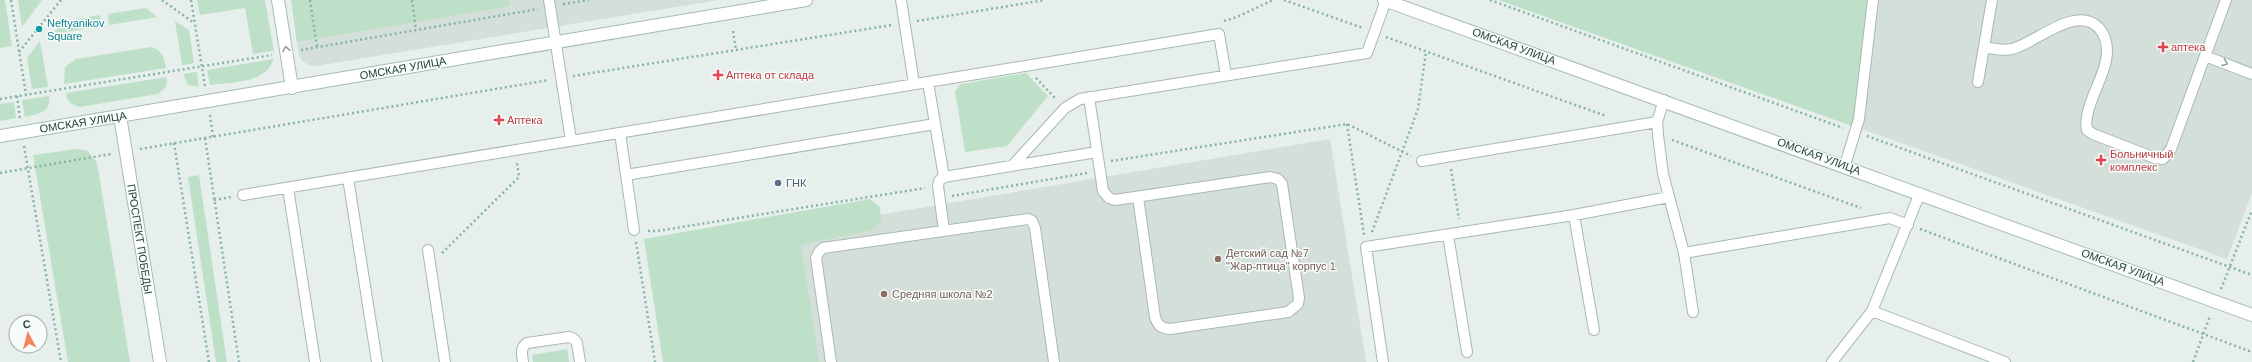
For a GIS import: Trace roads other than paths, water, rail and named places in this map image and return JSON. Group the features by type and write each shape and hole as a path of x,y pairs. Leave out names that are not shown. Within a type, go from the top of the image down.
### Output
{"main road":[{"path":"278,0 292,88"},
{"name":"ОМСКАЯ УЛИЦА","path":"0,136 292,88 806,0"},
{"name":"ОМСКАЯ УЛИЦА","path":"1385,0 1845,165 2252,314"},
{"name":"ПРОСПЕКТ ПОБЕДЫ","path":"120,116 160,362"}],"lane":[{"path":"549,0 571,140"},
{"path":"901,0 914,84"},
{"path":"1013,165 1065,108 1080,99 1367,53 1385,0"},
{"path":"1845,165 1856,132 1872,0"},
{"path":"1978,82 1992,0"},
{"path":"1984,47 1998,50 2012,49 2072,21 2084,20 2097,26 2104,34 2108,49 2106,63 2087,117 2087,130 2093,134 2155,158 2163,159 2171,149 2226,0"},
{"path":"243,195 1219,34 1226,75"},
{"path":"2205,56 2252,74"},
{"path":"928,82 944,177"},
{"path":"1089,97 1103,191 1109,198 1115,200 1270,177 1278,179 1282,184 1299,298 1298,304 1288,312 1170,329 1162,328 1157,324 1155,317 1138,197"},
{"path":"1664,100 1657,122 1663,174 1684,253 1693,312"},
{"path":"1422,161 1657,122"},
{"path":"626,175 935,124"},
{"path":"620,133 634,230"},
{"path":"944,230 938,186 939,181 944,177 1097,152"},
{"path":"348,178 377,362"},
{"path":"288,188 315,362"},
{"path":"1832,362 1872,311 1920,193"},
{"path":"1383,362 1366,247 1574,215 1670,198"},
{"path":"1574,215 1594,330"},
{"path":"1684,253 1890,218 1908,225"},
{"path":"831,362 816,258 819,252 830,246 1022,220 1032,221 1035,228 1054,362"},
{"path":"1448,235 1467,352"},
{"path":"428,250 444,362"},
{"path":"1872,311 2005,362"},
{"path":"523,362 521,350 527,343 569,337 574,339 577,343 580,362"}],"place":[{"name":"Neftyanikov Square","path":"39,29"},
{"name":"аптека","path":"2163,47"},
{"name":"Аптека от склада","path":"718,75"},
{"name":"Аптека","path":"499,120"},
{"name":"Больничный комплекс","path":"2101,160"},
{"name":"ГНК","path":"778,183"},
{"name":"Детский сад №7 \"Жар-птица\" корпус 1","path":"1218,259"},
{"name":"Средняя школа №2","path":"884,294"}]}
